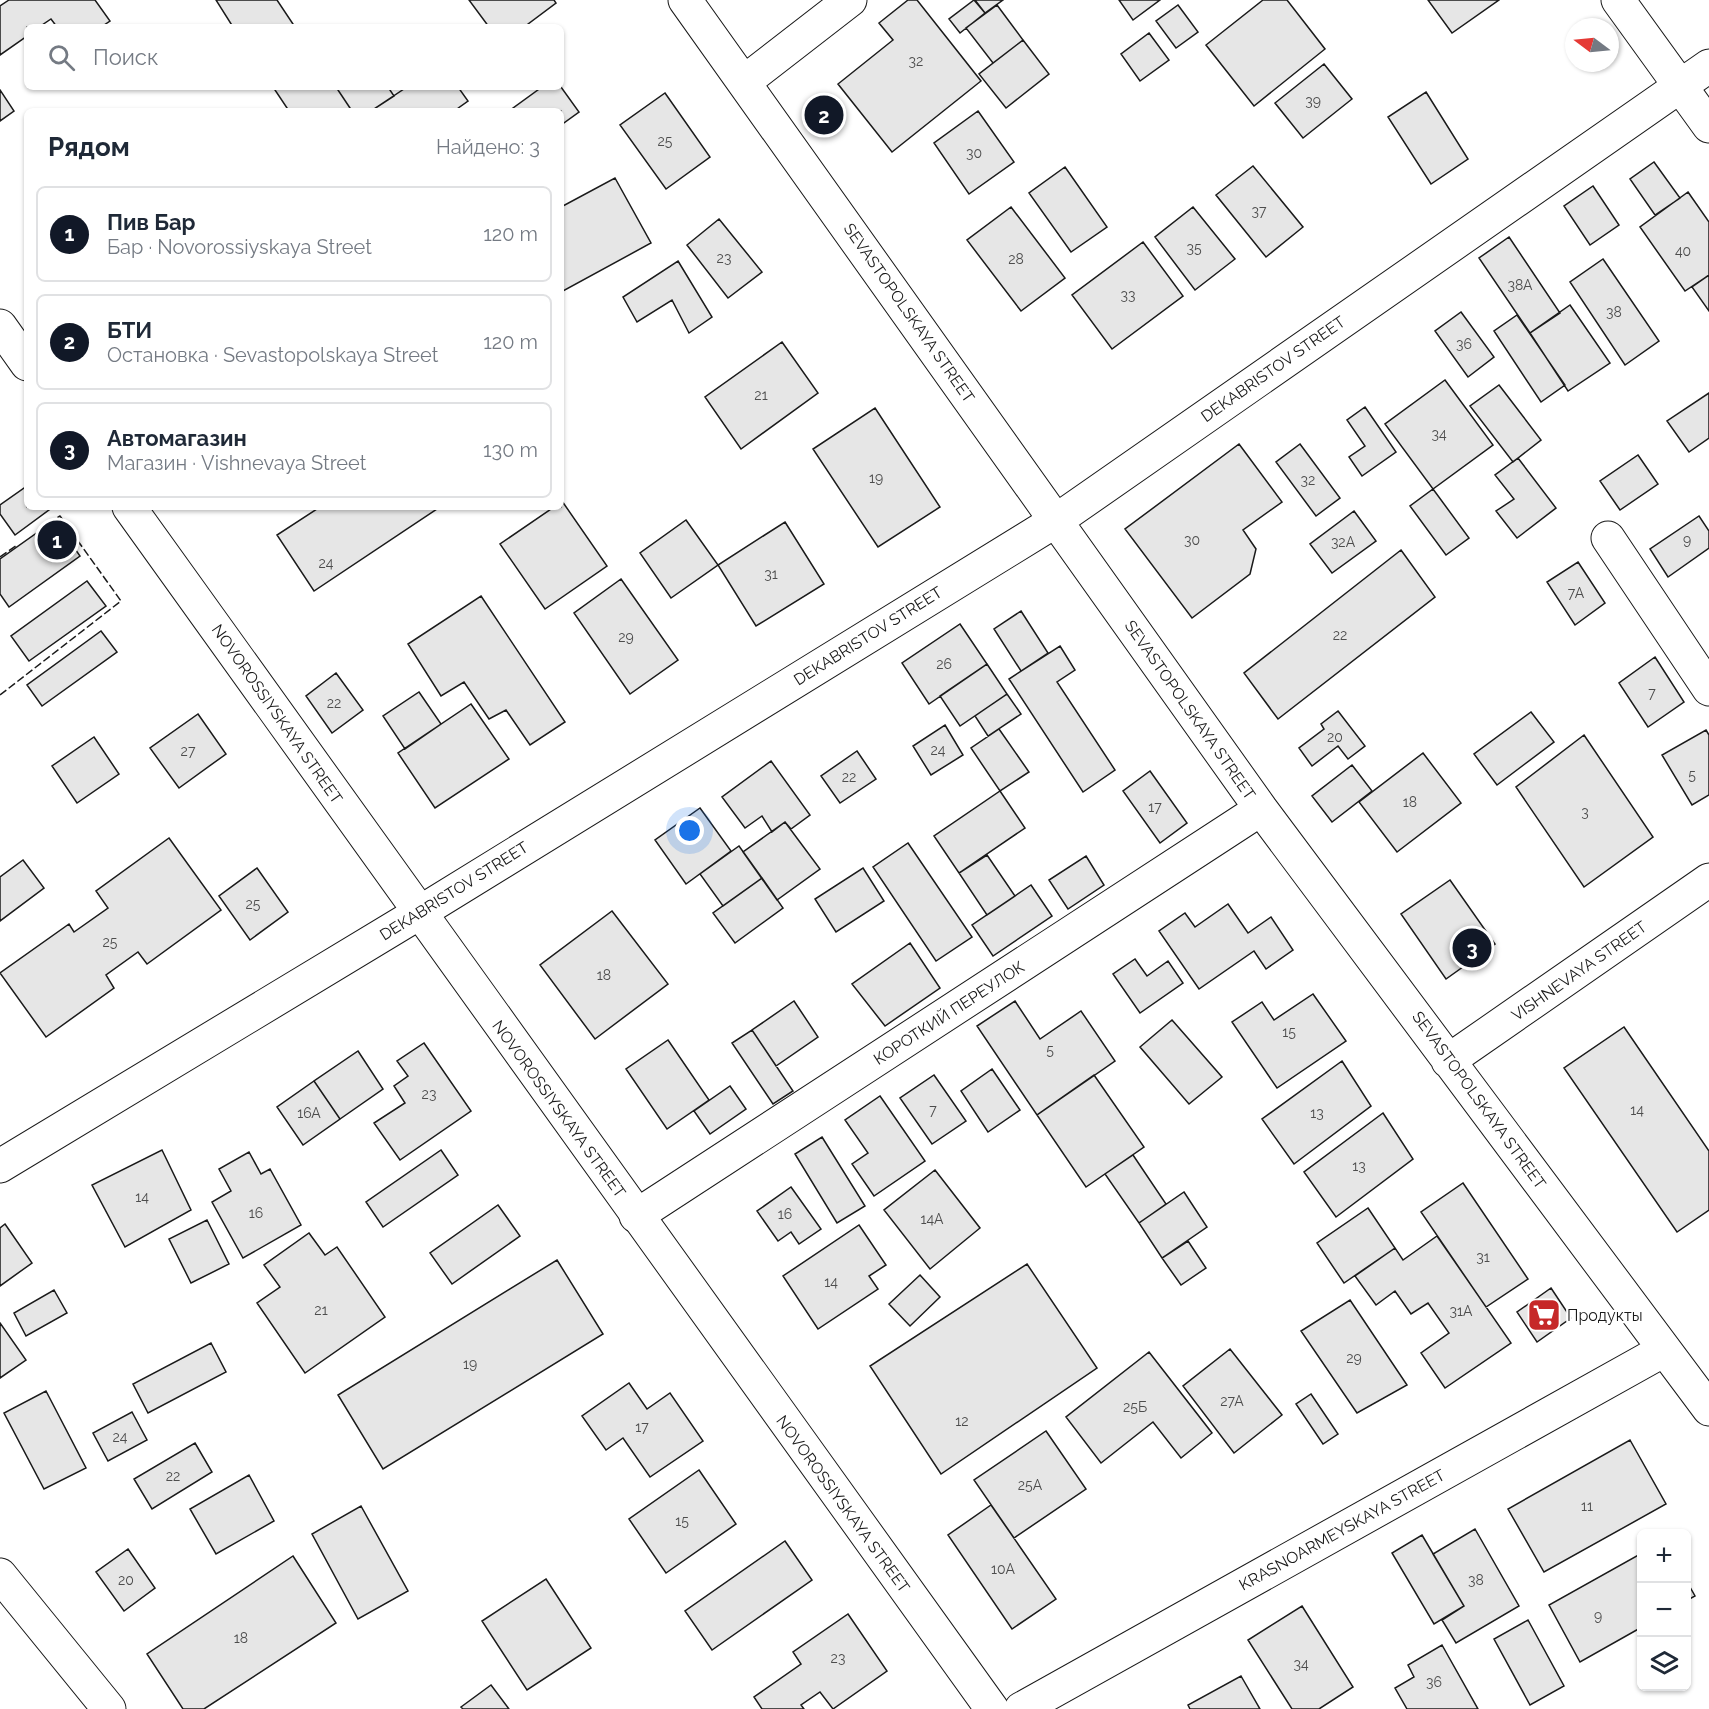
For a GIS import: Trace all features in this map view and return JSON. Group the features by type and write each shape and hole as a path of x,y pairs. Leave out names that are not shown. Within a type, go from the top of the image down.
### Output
{"street":[{"name":"SEVASTOPOLSKAYA STREET","path":"685,0 1261,809 1709,1408"},
{"path":"744,82 850,0"},
{"path":"1618,0 1709,126"},
{"name":"DEKABRISTOV STREET","path":"0,1166 419,913 1057,520 1709,66"},
{"path":"0,326 24,360"},
{"name":"NOVOROSSIYSKAYA STREET","path":"131,510 992,1709"},
{"path":"1608,538 1709,690"},
{"name":"КОРОТКИЙ ПЕРЕУЛОК","path":"636,1216 1261,809"},
{"name":"VISHNEVAYA STREET","path":"1448,1061 1709,880"},
{"name":"KRASNOARMEYSKAYA STREET","path":"1021,1709 1664,1350"},
{"path":"0,1575 109,1709"}],"building":[{"path":"9,0 95,0 110,21 106,24 55,24 51,19 44,24 24,24 24,38 0,55 0,6"},
{"path":"216,0 277,0 293,24 231,24"},
{"path":"469,0 554,0 556,3 528,24 487,24"},
{"path":"908,0 917,0 981,81 892,152 838,84 893,40 879,23"},
{"path":"974,0 985,13 960,33 949,19"},
{"path":"975,0 1003,0 985,13"},
{"path":"1119,0 1160,0 1133,20"},
{"path":"1263,0 1287,0 1325,49 1254,106 1206,45"},
{"path":"1428,0 1499,0 1452,33"},
{"path":"997,5 1023,40 993,63 966,28"},
{"path":"1178,5 1198,32 1176,48 1156,21"},
{"path":"1149,33 1169,60 1140,81 1121,54"},
{"path":"1023,40 1049,74 1006,108 979,74"},
{"path":"1324,64 1352,99 1303,138 1275,103"},
{"path":"0,90 14,111 0,121"},
{"path":"275,90 338,90 350,108 287,108"},
{"path":"338,90 390,90 394,96 376,108 350,108"},
{"path":"402,90 460,90 468,101 458,108 376,108"},
{"path":"538,90 563,90 579,112 564,123 564,108 513,108"},
{"path":"1426,92 1468,159 1431,184 1388,117"},
{"path":"665,93 710,157 666,189 620,125"},
{"path":"978,111 1014,162 969,194 934,143"},
{"path":"1654,162 1680,198 1655,215 1630,179"},
{"path":"1253,166 1303,227 1266,257 1216,195"},
{"path":"1065,167 1107,227 1071,252 1029,193"},
{"path":"615,178 651,243 564,290 564,205"},
{"path":"1593,186 1619,225 1590,245 1564,206"},
{"path":"1688,192 1709,222 1709,275 1685,291 1640,227"},
{"path":"1011,207 1065,278 1021,311 967,240"},
{"path":"1193,207 1235,259 1195,290 1155,237"},
{"path":"719,219 762,272 728,298 687,245"},
{"path":"1509,237 1560,313 1530,333 1479,258"},
{"path":"1143,242 1183,296 1112,349 1072,295"},
{"path":"1603,259 1659,341 1625,365 1570,282"},
{"path":"678,261 712,317 689,333 672,300 637,322 623,297"},
{"path":"1709,275 1709,311 1692,287"},
{"path":"1570,305 1610,363 1568,391 1530,333"},
{"path":"1461,312 1494,357 1468,377 1435,331"},
{"path":"1517,315 1565,385 1541,402 1494,331"},
{"path":"782,342 818,393 741,449 705,397"},
{"path":"1445,380 1493,445 1433,489 1385,424"},
{"path":"1499,385 1541,440 1513,462 1470,406"},
{"path":"1709,393 1709,438 1689,452 1667,421"},
{"path":"1365,407 1396,452 1362,476 1349,457 1365,446 1347,420"},
{"path":"875,408 940,507 878,547 813,449"},
{"path":"1239,444 1282,502 1243,530 1256,549 1250,574 1192,618 1125,529"},
{"path":"1300,444 1340,498 1316,516 1276,462"},
{"path":"1638,455 1658,484 1620,510 1600,481"},
{"path":"1518,458 1556,508 1517,538 1496,511 1514,499 1495,475"},
{"path":"24,488 24,510 49,510 15,535 0,514 0,505"},
{"path":"1433,489 1469,538 1446,555 1410,506"},
{"path":"564,504 607,566 545,609 500,544 550,510 564,510"},
{"path":"315,510 436,510 314,591 277,535"},
{"path":"1354,511 1376,541 1332,573 1310,544"},
{"path":"1699,516 1709,531 1709,548 1668,577 1650,549"},
{"path":"55,520 80,556 9,607 0,594 0,559"},
{"path":"686,520 718,565 671,598 640,553"},
{"path":"785,522 824,584 756,626 718,565"},
{"path":"1401,550 1435,597 1278,719 1244,673"},
{"path":"1578,562 1605,603 1575,625 1547,582"},
{"path":"621,579 678,660 630,694 574,613"},
{"path":"87,581 106,606 29,661 11,636"},
{"path":"481,596 565,722 530,745 506,710 489,719 464,682 441,696 408,644"},
{"path":"1021,611 1048,653 1021,671 994,629"},
{"path":"960,624 987,664 929,704 902,663"},
{"path":"101,631 117,652 42,706 27,685"},
{"path":"1060,646 1075,670 1057,682 1115,770 1083,792 1009,679"},
{"path":"1655,657 1684,702 1648,727 1619,683"},
{"path":"987,664 1007,694 960,726 940,696"},
{"path":"336,673 363,710 332,733 306,696"},
{"path":"419,692 441,724 405,749 383,716"},
{"path":"1007,694 1021,714 988,736 975,716"},
{"path":"471,704 509,759 435,808 398,753"},
{"path":"1338,711 1365,746 1348,759 1338,746 1312,766 1299,748 1324,729 1321,724"},
{"path":"1531,712 1554,742 1497,785 1474,754"},
{"path":"198,714 226,754 179,788 150,748"},
{"path":"945,725 963,755 931,775 913,746"},
{"path":"999,729 1029,772 1000,791 971,748"},
{"path":"1706,730 1709,735 1709,795 1692,805 1662,755"},
{"path":"1584,735 1653,837 1584,887 1516,787"},
{"path":"94,737 119,774 77,803 52,766"},
{"path":"857,751 876,779 840,803 821,776"},
{"path":"1423,753 1461,803 1397,852 1359,802"},
{"path":"771,761 810,815 791,829 785,822 772,832 762,816 745,828 722,797"},
{"path":"1352,765 1372,791 1332,822 1312,796"},
{"path":"1150,771 1187,823 1160,843 1123,791"},
{"path":"1000,791 1025,828 959,873 934,836"},
{"path":"700,808 731,851 686,884 655,840"},
{"path":"785,822 820,869 777,900 743,852"},
{"path":"169,838 221,910 147,964 138,952 106,975 114,988 46,1037 0,973 69,924 74,932 108,908 96,891"},
{"path":"908,843 972,937 936,961 873,867"},
{"path":"739,846 762,878 723,906 700,874"},
{"path":"987,855 1015,896 987,915 959,873"},
{"path":"1086,856 1104,885 1068,909 1049,880"},
{"path":"23,860 44,888 0,921 0,877"},
{"path":"257,868 288,912 250,940 219,896"},
{"path":"863,868 884,901 836,932 815,899"},
{"path":"762,878 783,908 735,943 713,913"},
{"path":"1450,880 1495,944 1446,979 1401,914"},
{"path":"1031,885 1052,916 993,956 972,925"},
{"path":"1228,904 1248,933 1271,917 1293,950 1266,969 1254,951 1199,989 1159,931 1185,913 1195,927"},
{"path":"612,911 668,984 595,1039 540,965"},
{"path":"910,943 940,988 885,1026 852,984"},
{"path":"1135,959 1147,976 1168,961 1183,983 1140,1013 1113,974"},
{"path":"1313,994 1346,1041 1277,1088 1232,1022 1262,1002 1274,1020"},
{"path":"794,1001 818,1037 776,1066 752,1030"},
{"path":"1015,1001 1040,1039 1081,1011 1115,1061 1037,1115 977,1026"},
{"path":"1172,1020 1222,1077 1189,1104 1140,1047"},
{"path":"1624,1027 1709,1151 1709,1210 1677,1232 1564,1068"},
{"path":"752,1030 793,1091 773,1104 732,1043"},
{"path":"668,1040 709,1100 667,1129 626,1069"},
{"path":"424,1043 471,1111 400,1160 374,1123 405,1103 394,1086 408,1076 397,1061"},
{"path":"358,1051 383,1089 340,1119 314,1081"},
{"path":"1342,1061 1371,1106 1294,1164 1262,1119"},
{"path":"992,1069 1020,1110 988,1132 961,1091"},
{"path":"934,1075 966,1121 932,1144 900,1098"},
{"path":"1094,1075 1144,1147 1086,1187 1037,1115"},
{"path":"314,1081 340,1119 303,1145 277,1107"},
{"path":"730,1086 746,1109 710,1134 694,1111"},
{"path":"880,1096 925,1161 874,1196 852,1164 868,1153 845,1120"},
{"path":"1383,1113 1413,1159 1336,1217 1304,1172"},
{"path":"822,1137 865,1206 837,1223 795,1154"},
{"path":"162,1150 191,1210 125,1247 92,1185"},
{"path":"441,1150 458,1175 383,1227 366,1202"},
{"path":"249,1152 261,1174 270,1169 301,1225 243,1258 212,1202 231,1191 219,1169"},
{"path":"1133,1155 1166,1204 1139,1223 1105,1174"},
{"path":"935,1170 980,1228 930,1269 884,1210"},
{"path":"1463,1183 1528,1279 1486,1307 1421,1212"},
{"path":"791,1187 821,1229 799,1244 791,1232 778,1241 757,1211"},
{"path":"1184,1192 1207,1227 1162,1258 1139,1223"},
{"path":"498,1205 520,1236 452,1284 430,1253"},
{"path":"1368,1208 1395,1248 1344,1283 1317,1243"},
{"path":"207,1220 229,1264 191,1283 169,1239"},
{"path":"5,1224 32,1263 0,1286 0,1228"},
{"path":"859,1225 886,1265 869,1276 878,1289 818,1329 783,1276"},
{"path":"309,1233 325,1255 337,1247 385,1317 305,1373 257,1303 280,1287 264,1265"},
{"path":"1437,1236 1511,1343 1445,1388 1421,1353 1449,1333 1428,1303 1411,1314 1395,1291 1376,1305 1355,1276 1395,1248 1403,1260"},
{"path":"1188,1241 1206,1268 1181,1285 1162,1258"},
{"path":"557,1260 603,1334 383,1469 338,1395"},
{"path":"1027,1264 1097,1368 941,1474 870,1366"},
{"path":"920,1275 940,1297 910,1326 889,1304"},
{"name":"Продукты","path":"1551,1288 1571,1318 1537,1342 1517,1312"},
{"path":"54,1290 67,1313 26,1336 14,1313"},
{"path":"1350,1300 1407,1385 1357,1413 1301,1331"},
{"path":"0,1323 26,1360 0,1378"},
{"path":"211,1343 226,1372 148,1413 133,1384"},
{"path":"1230,1349 1282,1415 1234,1453 1183,1386"},
{"path":"1149,1352 1212,1433 1181,1458 1153,1422 1101,1463 1066,1417"},
{"path":"629,1383 647,1409 670,1393 703,1441 650,1477 623,1438 606,1450 582,1416"},
{"path":"46,1391 86,1468 44,1489 4,1413"},
{"path":"1311,1394 1338,1434 1323,1444 1296,1404"},
{"path":"132,1412 147,1440 108,1461 93,1433"},
{"path":"1046,1431 1086,1489 1014,1538 974,1480"},
{"path":"1630,1440 1666,1504 1544,1572 1508,1509"},
{"path":"195,1443 212,1472 152,1509 134,1479"},
{"path":"699,1470 736,1524 666,1573 629,1519"},
{"path":"249,1475 274,1521 216,1554 190,1509"},
{"path":"991,1505 1056,1599 1012,1629 948,1535"},
{"path":"361,1506 408,1591 358,1619 312,1534"},
{"path":"1475,1529 1519,1606 1456,1643 1442,1620 1464,1606 1433,1554"},
{"path":"1422,1535 1464,1606 1434,1624 1392,1553"},
{"path":"785,1541 812,1580 712,1650 685,1611"},
{"path":"128,1549 155,1588 124,1611 96,1572"},
{"path":"293,1556 336,1623 204,1709 183,1709 147,1654"},
{"path":"1637,1556 1637,1630 1580,1662 1549,1605"},
{"path":"546,1579 591,1648 527,1690 482,1621"},
{"path":"1302,1606 1353,1687 1319,1709 1292,1709 1248,1640"},
{"path":"848,1614 887,1671 833,1709 820,1692 801,1705 804,1709 762,1709 754,1697 801,1664 793,1652"},
{"path":"1528,1620 1564,1686 1530,1705 1494,1639"},
{"path":"1442,1645 1478,1709 1407,1709 1395,1688 1414,1677 1408,1665"},
{"path":"1241,1676 1260,1709 1190,1709 1188,1705"},
{"path":"491,1685 509,1709 463,1709 461,1707"}],"fence":[{"path":"0,695 121,601 60,516 52,521"},
{"path":"0,557 17,545"}],"place":[{"name":"БТИ","path":"824,115"},
{"name":"Пив Бар","path":"57,540"},
{"name":"Автомагазин","path":"1472,948"},
{"name":"Продукты","path":"1544,1315"}]}
